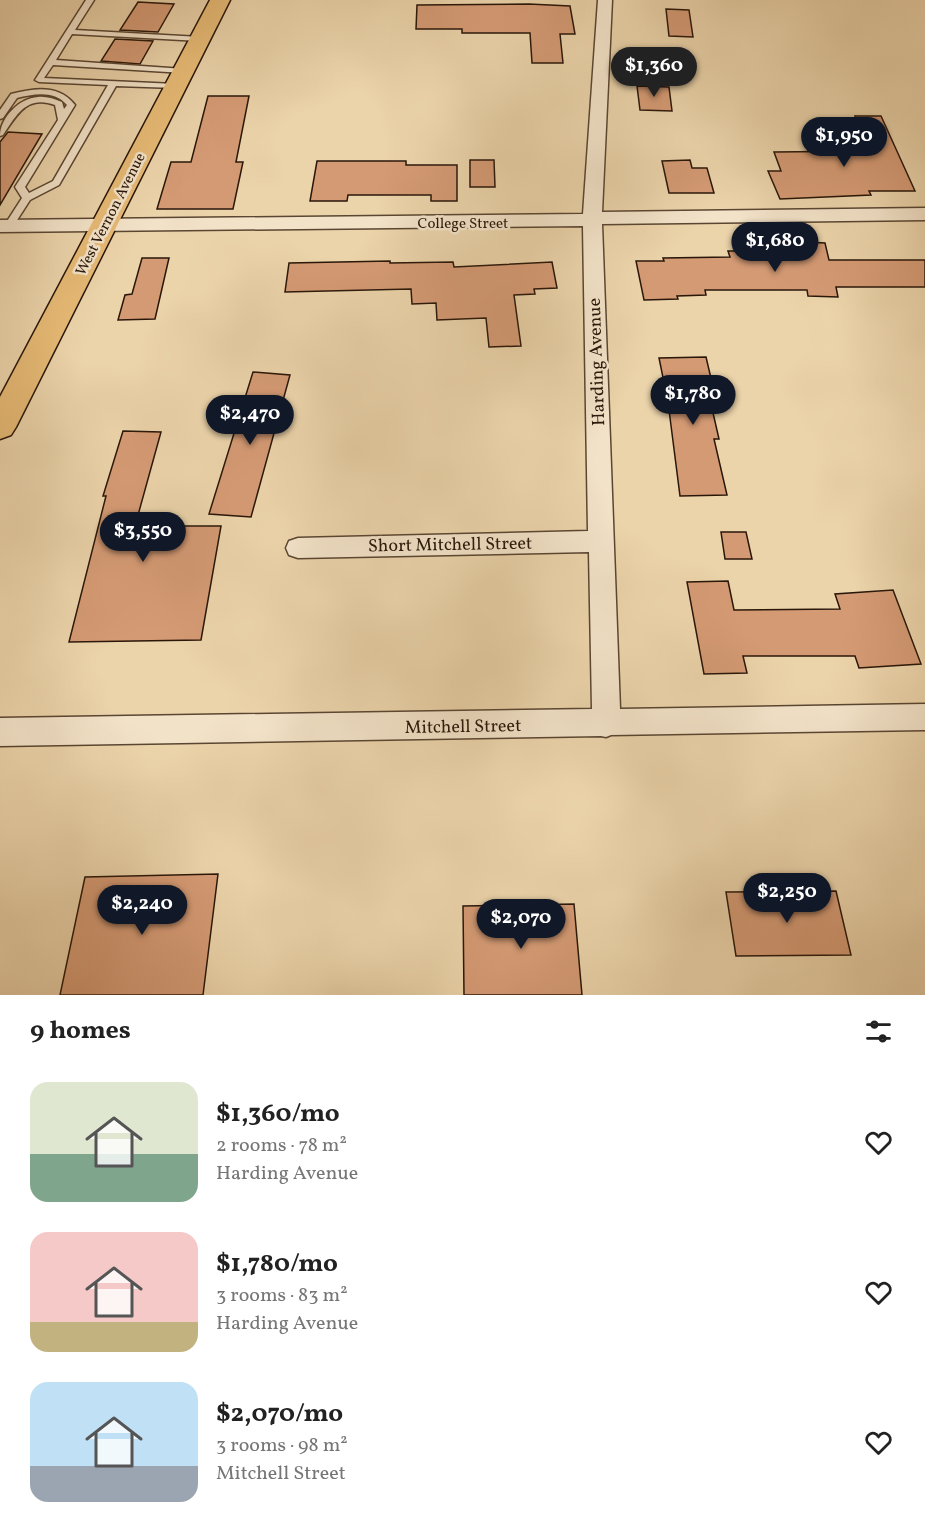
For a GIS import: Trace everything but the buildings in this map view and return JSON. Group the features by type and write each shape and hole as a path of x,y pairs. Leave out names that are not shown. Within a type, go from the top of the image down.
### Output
{"main road":[{"name":"West Vernon Avenue","path":"0,427 220,0"}],"street":[{"name":"Harding Avenue","path":"605,0 592,219 606,724"},
{"name":"College Street","path":"4,226 565,222 620,216 925,214"},
{"name":"Short Mitchell Street","path":"298,548 602,541"},
{"name":"Mitchell Street","path":"0,732 606,724 925,717"}],"lane":[{"path":"90,0 39,80 113,84 180,78"},
{"path":"70,32 200,39"},
{"path":"51,62 180,78"},
{"path":"58,94 66,82"},
{"path":"4,226 27,198 57,183 113,84"},
{"path":"0,116 14,96 30,92 58,94 66,97 71,105 20,187 27,198"},
{"path":"0,133 18,106 27,101 40,99 59,104 62,121"}]}
